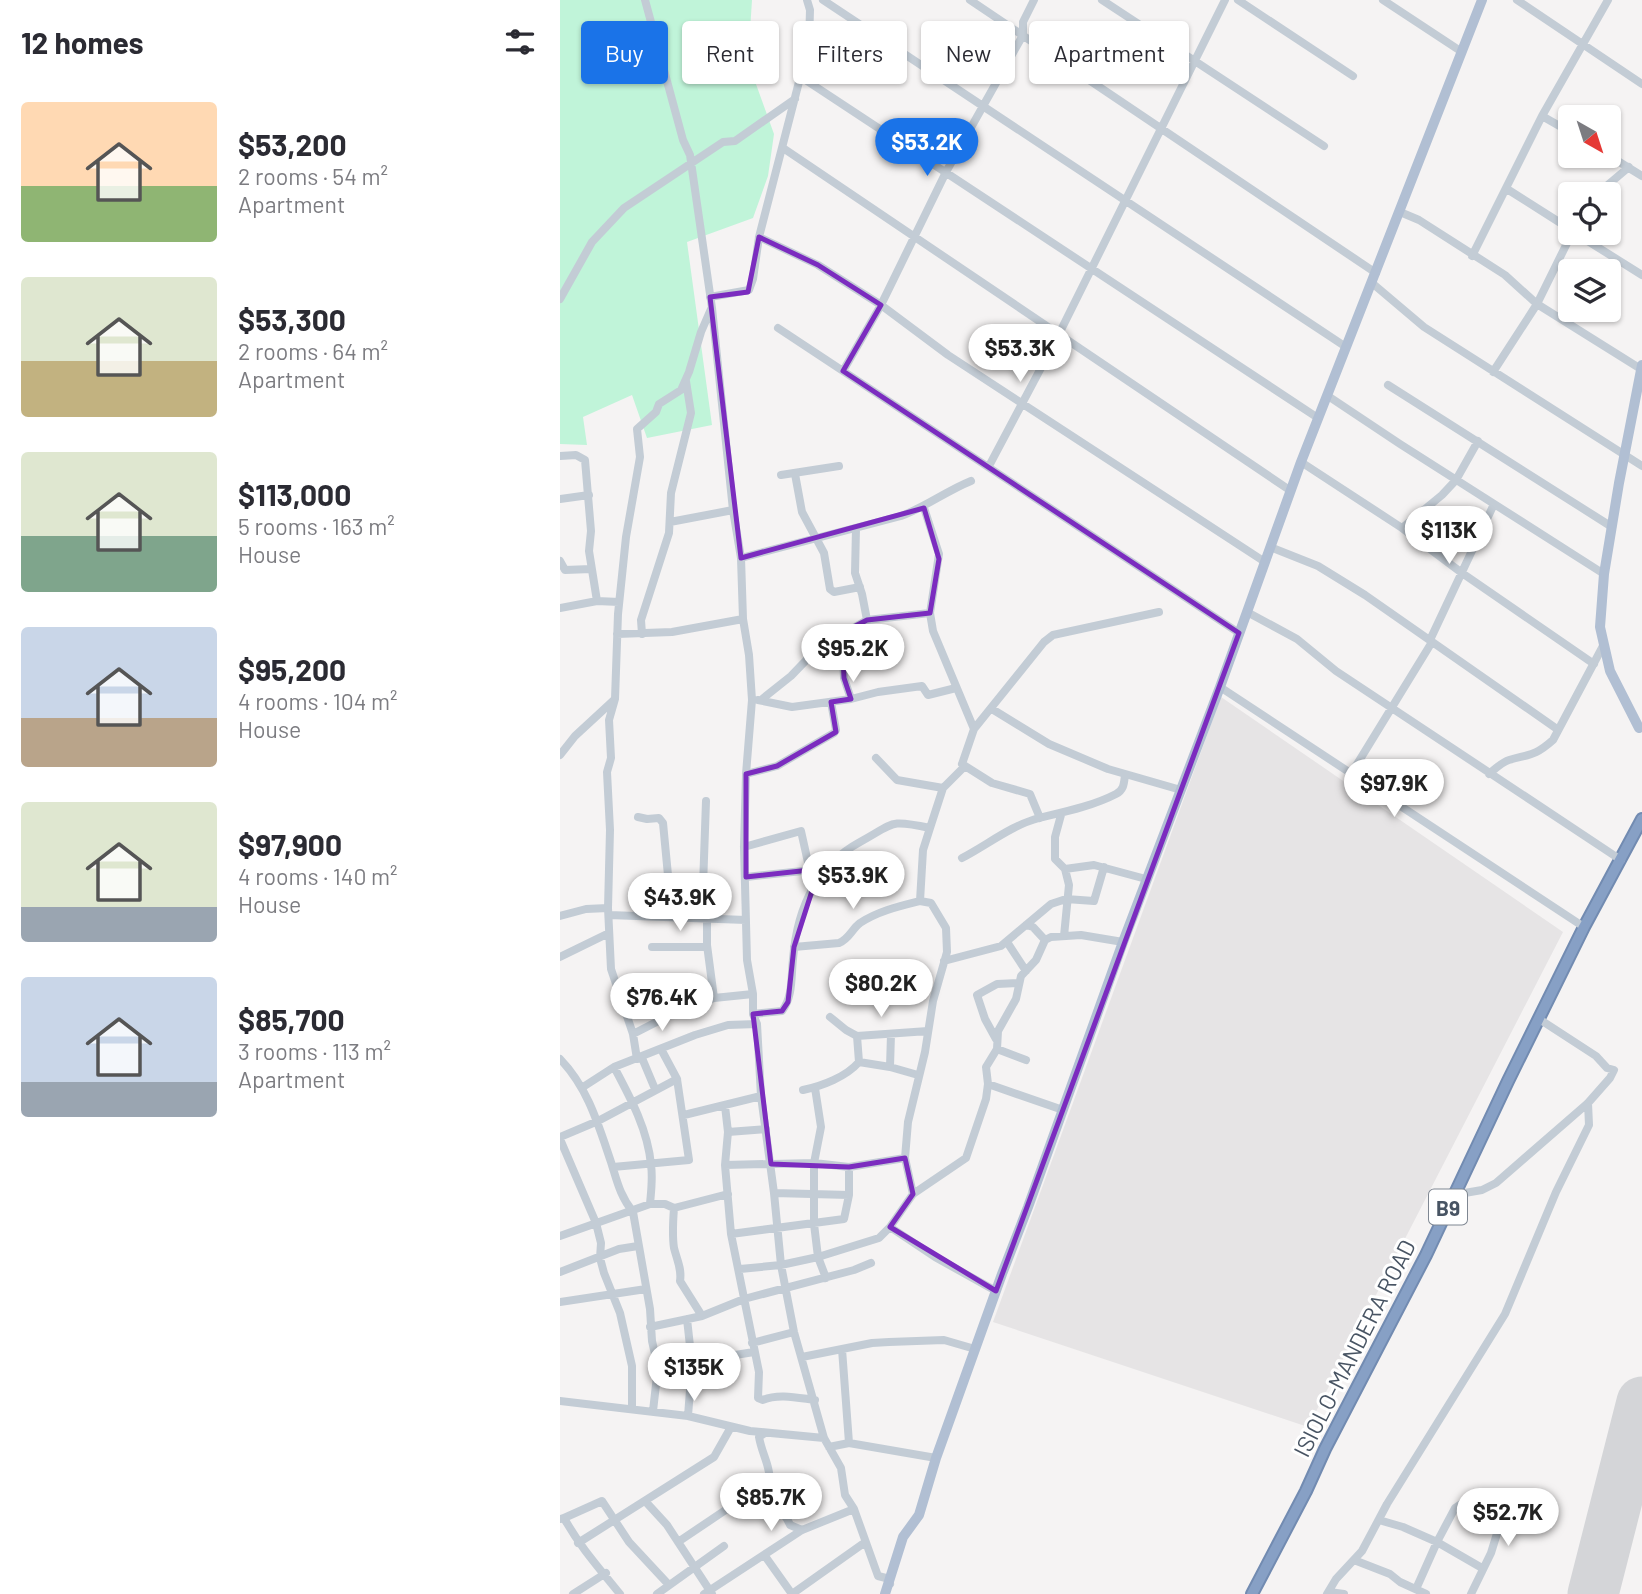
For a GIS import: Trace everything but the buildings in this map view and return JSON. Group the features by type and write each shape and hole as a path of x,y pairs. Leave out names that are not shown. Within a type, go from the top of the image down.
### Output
{"highway":[{"name":"ISIOLO-MANDERA ROAD","path":"1252,1594 1426,1255 1584,927 1642,819"}],"main road":[{"path":"887,1589 903,1536 919,1515 936,1458 996,1291 1301,461 1482,0"},
{"path":"1639,728 1610,671 1600,627 1604,573 1641,370"}],"street":[{"path":"646,0 691,163 712,308 733,510 741,558 743,619 757,700 746,774 744,847 747,960 753,994 753,1014 757,1024 761,1096 781,1265 794,1332 824,1438 841,1468 845,1495 854,1509 878,1576 886,1578 887,1589"},
{"path":"807,0 809,21"},
{"path":"823,0 1346,347"},
{"path":"970,0 1374,278 1424,327 1642,466"},
{"path":"843,371 881,305 946,172 1023,34 1023,22 1034,0"},
{"path":"1102,0 1324,146"},
{"path":"989,466 1059,334 1225,0"},
{"path":"1238,0 1353,76"},
{"path":"1383,0 1462,52"},
{"path":"1517,0 1642,84"},
{"path":"1472,256 1542,116 1608,0"},
{"path":"710,297 749,290 759,237 799,84"},
{"path":"812,84 1318,418"},
{"path":"560,299 592,242 624,208 723,142 735,141 795,99"},
{"path":"1542,116 1558,125"},
{"path":"783,148 1291,491"},
{"path":"1621,162 1642,176"},
{"path":"1611,182 1629,167"},
{"path":"1507,189 1558,223"},
{"path":"1400,212 1419,220 1505,275 1536,304 1641,370"},
{"path":"759,237 818,265 881,305 948,355 1265,562"},
{"path":"1493,372 1536,304 1566,245"},
{"path":"1593,245 1642,275"},
{"path":"655,1090 639,1058 611,968 608,911 610,830 607,772 611,758 609,720 615,699 619,602 629,516 640,457 637,429 656,412 659,404 681,390 712,308"},
{"path":"778,328 1239,633"},
{"path":"642,634 641,620 670,522 671,493 691,413 686,381"},
{"path":"1388,385 1612,527"},
{"path":"1328,396 1604,573"},
{"path":"1402,528 1456,480 1478,440"},
{"path":"560,456 576,455 586,460 591,569 597,601"},
{"path":"1301,461 1402,528 1594,664"},
{"path":"781,475 839,466"},
{"path":"795,474 802,512 824,553 830,589 834,592 860,587"},
{"path":"741,558 924,508 954,488 971,481"},
{"path":"560,499 589,495"},
{"path":"1351,774 1431,641 1494,504"},
{"path":"924,508 939,554 930,613 936,640 974,729"},
{"path":"670,522 733,510"},
{"path":"856,527 855,573 867,620"},
{"path":"1270,547 1318,566 1557,729"},
{"path":"560,561 562,571 591,569"},
{"path":"560,608 597,601 619,602"},
{"path":"920,901 923,850 943,788 963,768 974,729 1044,642 1053,635 1158,612"},
{"path":"1247,612 1297,639 1336,671 1621,860"},
{"path":"757,700 791,676 815,651 867,620 930,613"},
{"path":"617,634 672,632 743,619"},
{"path":"842,634 844,678 851,699"},
{"path":"1489,774 1507,760 1524,758 1553,740 1603,646"},
{"path":"757,700 792,707 922,686 928,695 956,688"},
{"path":"1220,687 1584,927"},
{"path":"562,747 615,699"},
{"path":"746,774 777,766 835,731 831,702"},
{"path":"992,709 1049,744 1125,775 1181,790"},
{"path":"876,758 897,780 943,788"},
{"path":"962,764 992,783 1030,794 1040,818"},
{"path":"962,858 1004,834 1040,818 1061,815 1116,794 1124,785 1125,775"},
{"path":"706,801 702,915 707,920 707,947 714,998"},
{"path":"1061,815 1055,837 1055,859 1065,869 1069,885 1063,936"},
{"path":"638,817 659,818 663,823 672,917"},
{"path":"813,885 840,855 891,823 901,822 930,828"},
{"path":"744,847 801,831 813,885 794,947 788,1002 782,1011 753,1014"},
{"path":"1065,869 1094,865 1146,879"},
{"path":"944,961 990,950 1007,942 1044,908 1066,899 1094,901 1104,867"},
{"path":"746,877 811,870"},
{"path":"794,947 839,943 846,940 857,925 869,918 894,907 920,901 931,903 946,928 947,952 933,1001 925,1052 908,1122 905,1158 913,1194"},
{"path":"560,916 586,909 707,920 746,920"},
{"path":"1026,925 1033,927 1045,940"},
{"path":"560,957 609,933"},
{"path":"740,1269 781,1265 818,1257 879,1238 913,1194 966,1158 984,1108 988,1084 986,1067 997,1045 1001,1024 1016,999 1018,983 1036,960 1045,940 1051,937 1081,935 1123,942"},
{"path":"1007,942 1026,971"},
{"path":"652,947 707,947"},
{"path":"624,1007 648,994 662,980"},
{"path":"1018,983 997,984 978,995 997,1045 1027,1060"},
{"path":"648,994 663,1020"},
{"path":"633,1034 678,1011 714,998 753,994"},
{"path":"830,1017 857,1036 928,1031"},
{"path":"1453,1195 1482,1190 1496,1183 1588,1102 1610,1079 1614,1070 1607,1068 1596,1056 1539,1019"},
{"path":"583,1087 614,1067 661,1049 728,1025 757,1024"},
{"path":"890,1067 891,1034"},
{"path":"857,1036 859,1062"},
{"path":"612,1167 689,1160 677,1079 661,1049"},
{"path":"560,1059 583,1087 598,1121 623,1199 633,1212 658,1367 653,1411"},
{"path":"803,1090 815,1088 847,1072 859,1062 918,1075"},
{"path":"614,1067 633,1102 652,1164 650,1204"},
{"path":"632,1409 630,1350 600,1258 601,1243 596,1223 560,1138 677,1079"},
{"path":"988,1084 1063,1110"},
{"path":"815,1088 821,1127 814,1163 814,1224 818,1257 826,1278"},
{"path":"684,1115 761,1096"},
{"path":"1344,1594 1328,1593 1336,1579 1362,1551 1378,1520 1505,1314 1556,1192 1589,1125 1588,1102"},
{"path":"725,1105 728,1132 725,1165 731,1234 740,1269 758,1372 758,1398 762,1400 792,1397 815,1400"},
{"path":"728,1132 766,1129"},
{"path":"725,1165 814,1163 849,1167 905,1158"},
{"path":"731,1234 844,1219 849,1195 849,1167"},
{"path":"774,1193 849,1195"},
{"path":"560,1236 650,1204 665,1204 674,1208 728,1194"},
{"path":"674,1208 674,1248 681,1272 680,1282 702,1316"},
{"path":"890,1227 935,1257 996,1291"},
{"path":"560,1272 619,1249 638,1246"},
{"path":"650,1327 702,1316 744,1299 826,1278 871,1263"},
{"path":"560,1302 646,1289"},
{"path":"687,1319 691,1362 688,1416"},
{"path":"691,1362 753,1348 794,1332"},
{"path":"802,1357 872,1343 944,1340 975,1349"},
{"path":"842,1349 849,1443"},
{"path":"560,1401 688,1416 765,1433 824,1438"},
{"path":"578,1543 714,1457 731,1427"},
{"path":"765,1433 759,1437 777,1506 786,1515 790,1525 802,1530"},
{"path":"829,1447 849,1443 936,1458"},
{"path":"678,1542 730,1507 772,1491"},
{"path":"620,1594 606,1573 592,1562 562,1518 600,1500 629,1542 669,1585"},
{"path":"645,1501 667,1525 709,1593 802,1530 854,1509"},
{"path":"1416,1589 1437,1542 1458,1505 1470,1507 1499,1527 1491,1553 1471,1594"},
{"path":"1378,1520 1403,1527 1437,1542 1482,1568"},
{"path":"765,1556 792,1594 864,1543"},
{"path":"657,1594 723,1546"},
{"path":"1354,1560 1390,1574 1400,1582 1426,1594"},
{"path":"577,1593 606,1573"}],"highlighted area":[{"path":"759,237 818,265 881,305 843,371 1239,633 996,1291 890,1227 913,1194 905,1158 849,1167 771,1164 753,1014 782,1011 788,1002 794,947 819,869 746,877 746,774 777,766 836,732 831,702 851,699 844,678 842,633 867,620 930,613 939,559 924,508 741,558 710,297 748,292"}],"shaded area":[{"path":"1221,697 1563,932 1308,1427 993,1322"}],"green space":[{"path":"560,0 752,0 751,21 682,21 682,84 756,84 774,134 768,176 753,218 687,242 712,425 647,438 632,395 583,417 587,445 560,444"}],"runway":[{"path":"1593,1594 1642,1402"}]}
